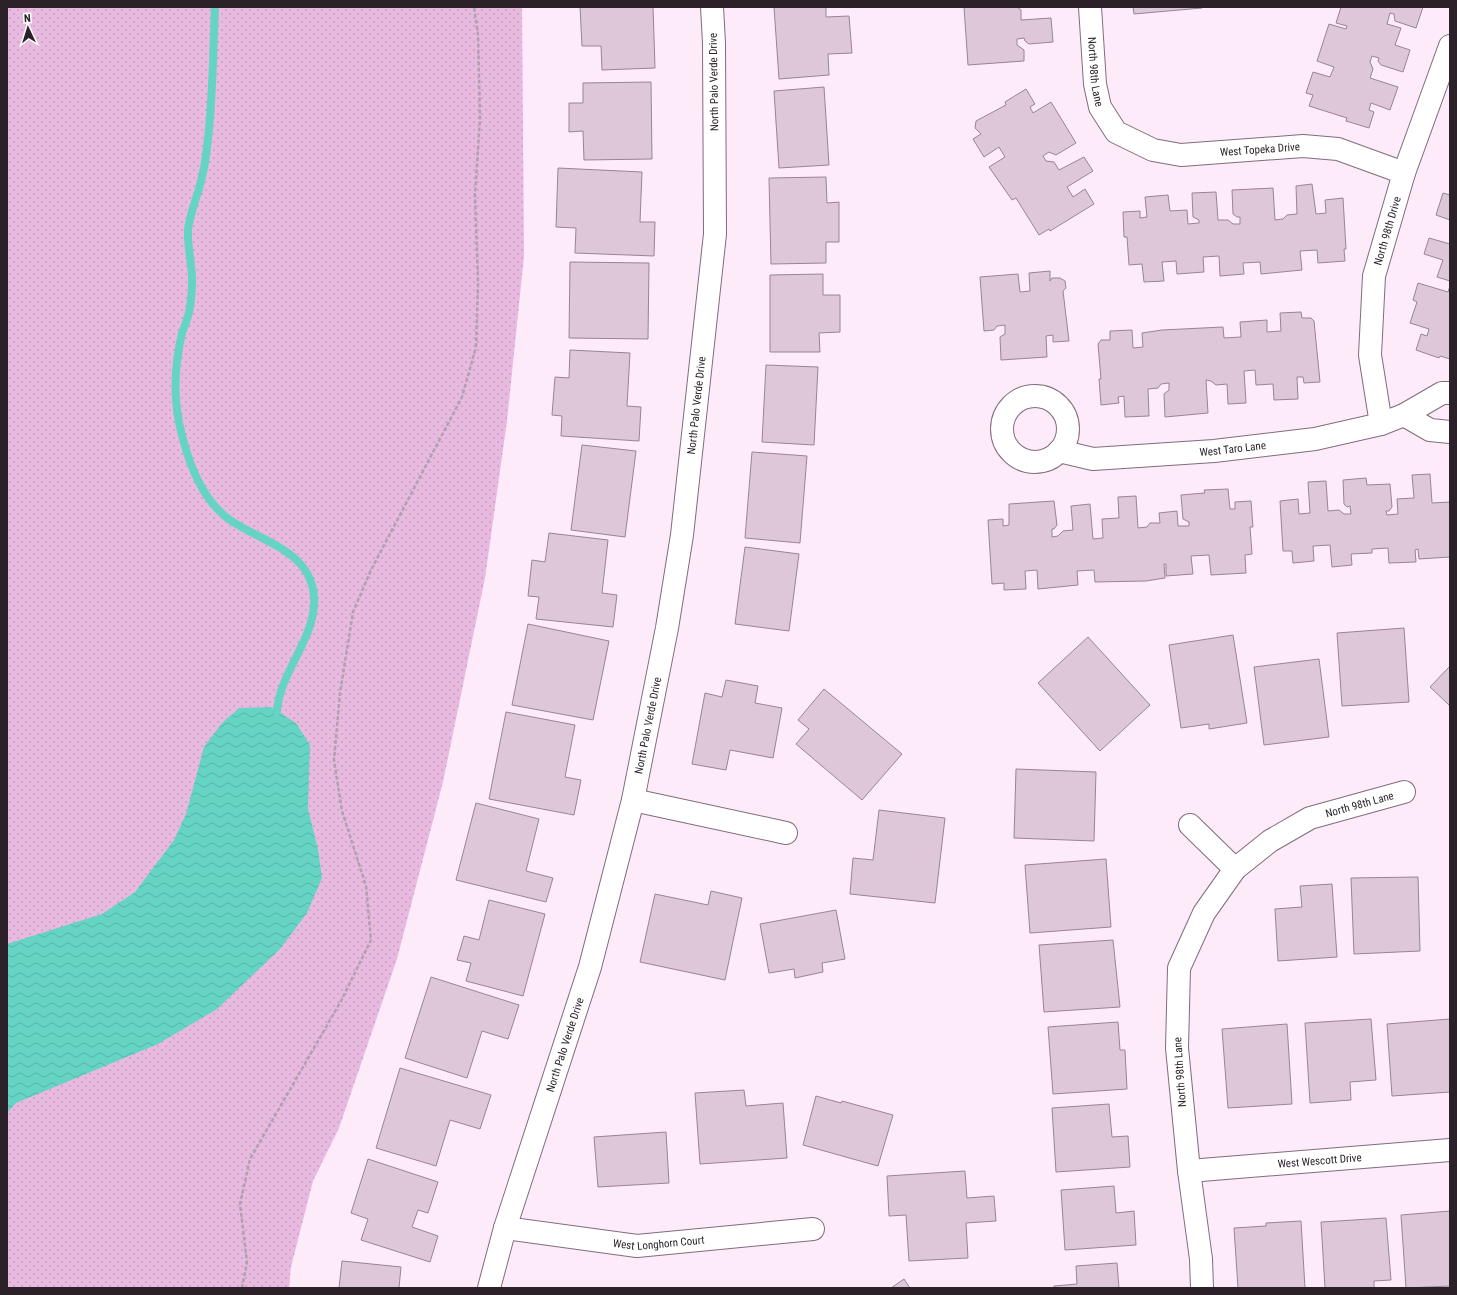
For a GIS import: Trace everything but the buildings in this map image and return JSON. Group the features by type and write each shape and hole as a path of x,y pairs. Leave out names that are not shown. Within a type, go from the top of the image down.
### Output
{"street":[{"name":"North Palo Verde Drive","path":"489,1288 505,1228 590,967 633,800 667,628 682,535 716,234 714,43 712,7"},
{"name":"North 98th Lane","path":"1090,7 1095,84 1100,107 1116,132"},
{"name":"North 98th Drive","path":"1381,424 1370,355 1374,276 1404,173 1450,46"},
{"name":"West Topeka Drive","path":"1116,132 1153,150 1180,155 1303,146 1338,149 1404,173"},
{"name":"West Taro Lane","path":"1059,451 1092,459 1214,451 1314,439 1381,424 1404,415 1442,393 1450,393"},
{"path":"1404,415 1430,430 1450,432"},
{"name":"North 98th Lane","path":"1202,1288 1201,1259 1189,1171 1177,1048 1179,968 1204,912 1235,869 1270,841 1310,818 1404,792"},
{"path":"633,800 786,833"},
{"path":"1190,825 1235,869"},
{"name":"West Wescott Drive","path":"1189,1171 1450,1150"},
{"name":"West Longhorn Court","path":"505,1228 637,1246 813,1229"}],"path":[{"path":"242,1288 247,1262 240,1204 250,1158 341,1001 371,940 366,886 342,811 334,760 340,693 353,612 370,570 462,397 476,347 478,282 475,195 480,118 478,34 474,7"}],"shaded area":[{"path":"7,7 522,7 524,256 507,421 485,578 443,782 397,959 339,1128 313,1181 291,1267 289,1288 7,1288"}],"water":[{"path":"271,707 296,723 310,745 308,809 318,849 322,878 307,913 280,949 217,1009 158,1044 16,1103 7,1113 7,944 102,914 135,892 174,840 186,814 204,747 222,723 239,708"}],"waterway":[{"path":"215,7 212,95 206,155 203,173 188,230 192,293 189,314 182,333 178,355 175,389 179,422 190,462 210,501 230,520 286,551 307,573 313,587 314,605 312,619 308,632 289,671 279,697 277,711"}]}
